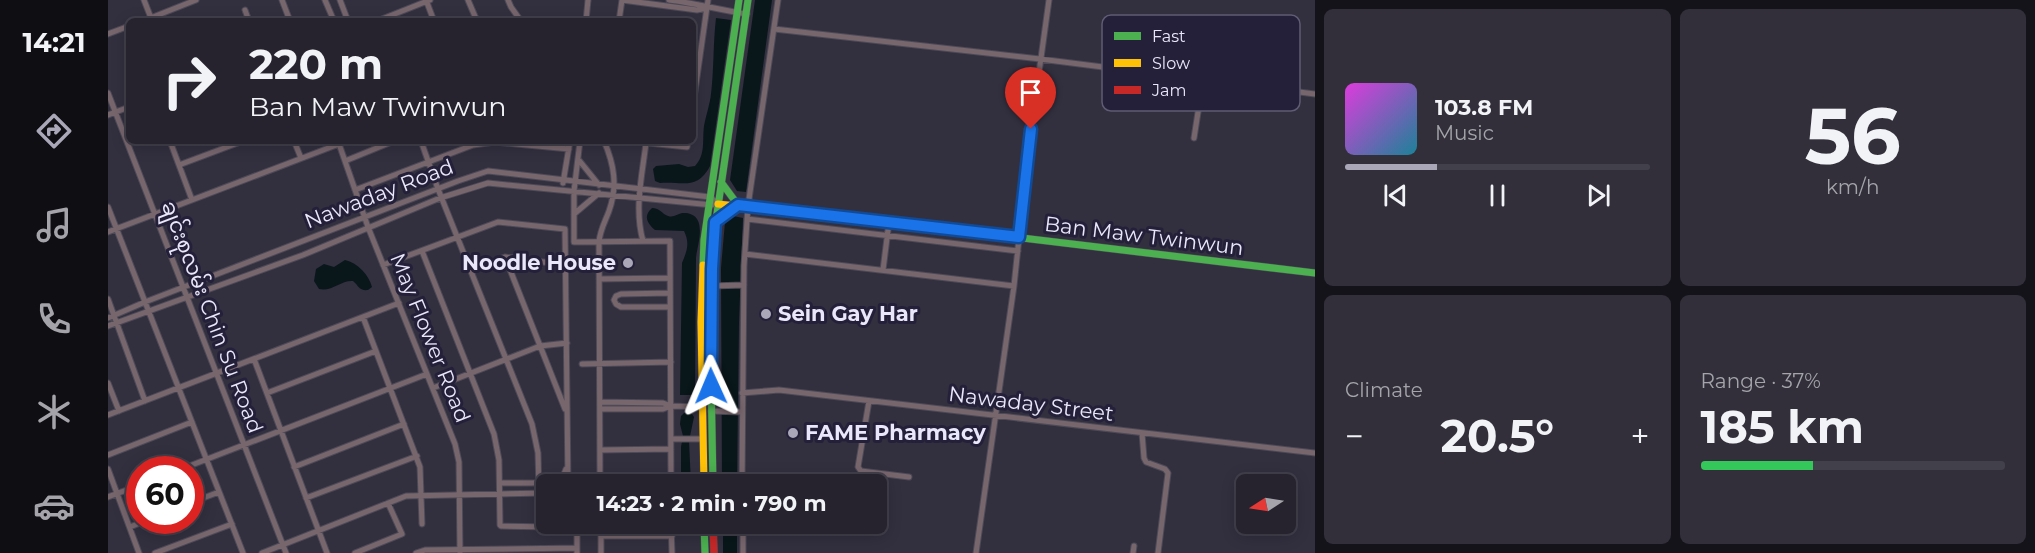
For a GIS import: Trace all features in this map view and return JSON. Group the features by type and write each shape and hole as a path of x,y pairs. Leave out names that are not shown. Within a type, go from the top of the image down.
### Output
{"main road":[{"path":"704,474 702,268 708,206 739,0"},
{"path":"713,474 711,286 715,222 748,0"},
{"path":"715,222 738,205 721,182"},
{"name":"Ban Maw Twinwun","path":"718,204 1315,273"},
{"path":"704,534 705,553"},
{"path":"713,534 714,553"}],"street":[{"path":"144,0 151,18 196,0"},
{"path":"282,0 289,18"},
{"path":"325,0 333,18"},
{"path":"340,0 347,18"},
{"path":"384,18 428,0 433,18"},
{"path":"468,0 476,18"},
{"path":"508,0 519,18"},
{"path":"586,18 588,0"},
{"path":"619,18 622,0 697,10 707,8"},
{"path":"669,0 747,14"},
{"path":"696,67 708,0"},
{"path":"742,474 740,412 742,285 747,219 778,0"},
{"path":"975,553 1014,286 1048,0"},
{"path":"245,10 247,18"},
{"path":"108,34 126,27"},
{"path":"774,29 1102,67"},
{"path":"1300,92 1315,94"},
{"name":"ချင်းစုလမ်း Chin Su Road","path":"108,93 126,141"},
{"path":"108,115 126,107"},
{"path":"1194,138 1198,111"},
{"name":"ချင်းစုလမ်း Chin Su Road","path":"127,144 286,553"},
{"path":"171,144 192,200"},
{"path":"179,165 235,144"},
{"path":"295,144 301,158"},
{"path":"108,232 334,144"},
{"name":"May Flower Road","path":"340,144 368,227 455,444 459,462 460,551"},
{"path":"345,161 387,144"},
{"path":"422,144 532,424 538,453 538,474"},
{"path":"355,190 480,144"},
{"path":"516,144 569,149"},
{"path":"562,190 570,144"},
{"path":"580,144 574,191 574,242 670,241 671,474"},
{"path":"600,474 599,232 615,187 613,161 605,144"},
{"path":"643,241 639,225 639,198 646,144"},
{"path":"578,159 598,185"},
{"name":"Nawaday Road","path":"111,317 183,287 488,171 710,197"},
{"name":"Nawaday Road","path":"108,326 303,255 442,198 488,183 708,206 718,204"},
{"path":"574,214 599,193"},
{"path":"710,197 718,204"},
{"path":"108,207 243,553"},
{"path":"747,219 1018,251"},
{"path":"383,265 498,222 566,229 568,474"},
{"path":"883,270 889,222"},
{"path":"422,251 494,434 499,460 499,522 501,526 536,527"},
{"path":"745,254 1014,286"},
{"path":"471,270 505,257 566,265"},
{"path":"505,257 567,413"},
{"path":"599,279 670,278"},
{"path":"711,286 742,285"},
{"path":"670,293 621,294 614,300 621,307 670,307"},
{"path":"108,299 111,317 117,323 145,401"},
{"path":"108,415 399,303"},
{"path":"363,317 417,456 420,467 422,524"},
{"path":"433,388 540,346 567,343"},
{"path":"267,393 376,351"},
{"path":"254,359 327,553"},
{"path":"582,364 670,362"},
{"path":"204,460 427,374"},
{"path":"108,383 119,411"},
{"name":"Nawaday Street","path":"742,393 779,390 1315,453"},
{"path":"869,401 858,467 861,471 909,477"},
{"path":"600,402 663,409 671,406 702,407"},
{"path":"600,409 634,406"},
{"path":"711,411 740,412"},
{"path":"108,455 192,422"},
{"path":"294,467 404,424"},
{"path":"1142,434 1146,462 1165,469 1168,473 1158,553"},
{"path":"671,439 703,439"},
{"path":"600,450 671,449"},
{"path":"306,498 417,456"},
{"path":"564,474 568,463"},
{"path":"108,469 126,517"},
{"path":"500,483 536,483"},
{"path":"108,497 126,490"},
{"path":"204,498 219,492"},
{"path":"261,553 406,496 536,493"},
{"path":"355,553 402,534 388,503"},
{"path":"155,553 232,524"},
{"path":"133,534 140,553"},
{"path":"416,553 425,550 577,550 577,534"},
{"path":"743,534 743,553"},
{"path":"601,553 601,536 672,536 672,553"},
{"path":"1133,553 1134,546"}],"shaded area":[{"path":"755,0 772,0 746,192 737,191 730,180"},
{"path":"716,18 731,20 710,166 700,179 694,182 660,183 655,181 653,169 656,166 679,164 688,167 695,166 701,157 704,126 711,94"},
{"path":"652,208 670,216 682,213 691,214 699,223 696,258 695,395 680,395 682,263 687,239 684,231 655,230 647,219"},
{"path":"733,216 743,218 737,474 722,474 721,268 725,222"},
{"path":"345,260 362,270 372,287 363,290 353,281 349,281 328,289 319,289 314,281 316,269 324,264 334,267"},
{"path":"684,413 692,414 694,417 689,441 691,474 681,474 683,436 681,416"},
{"path":"723,534 737,534 737,553 723,553"}],"traffic: fast":[{"path":"703,265 704,240 739,0"},
{"path":"713,474 710,322 713,241 748,0"},
{"path":"715,222 738,205 721,182"},
{"path":"921,226 1315,273"},
{"path":"704,534 705,553"}],"traffic: slow":[{"path":"718,204 921,226"},
{"path":"703,265 701,322 704,474"}],"traffic: jam":[{"path":"713,534 714,553"}],"place":[{"name":"Noodle House","path":"628,263"},
{"name":"Sein Gay Har","path":"766,314"},
{"name":"FAME Pharmacy","path":"793,433"}],"route":[{"path":"711,386 710,322 715,222 738,205 1019,237 1031,129"}]}
